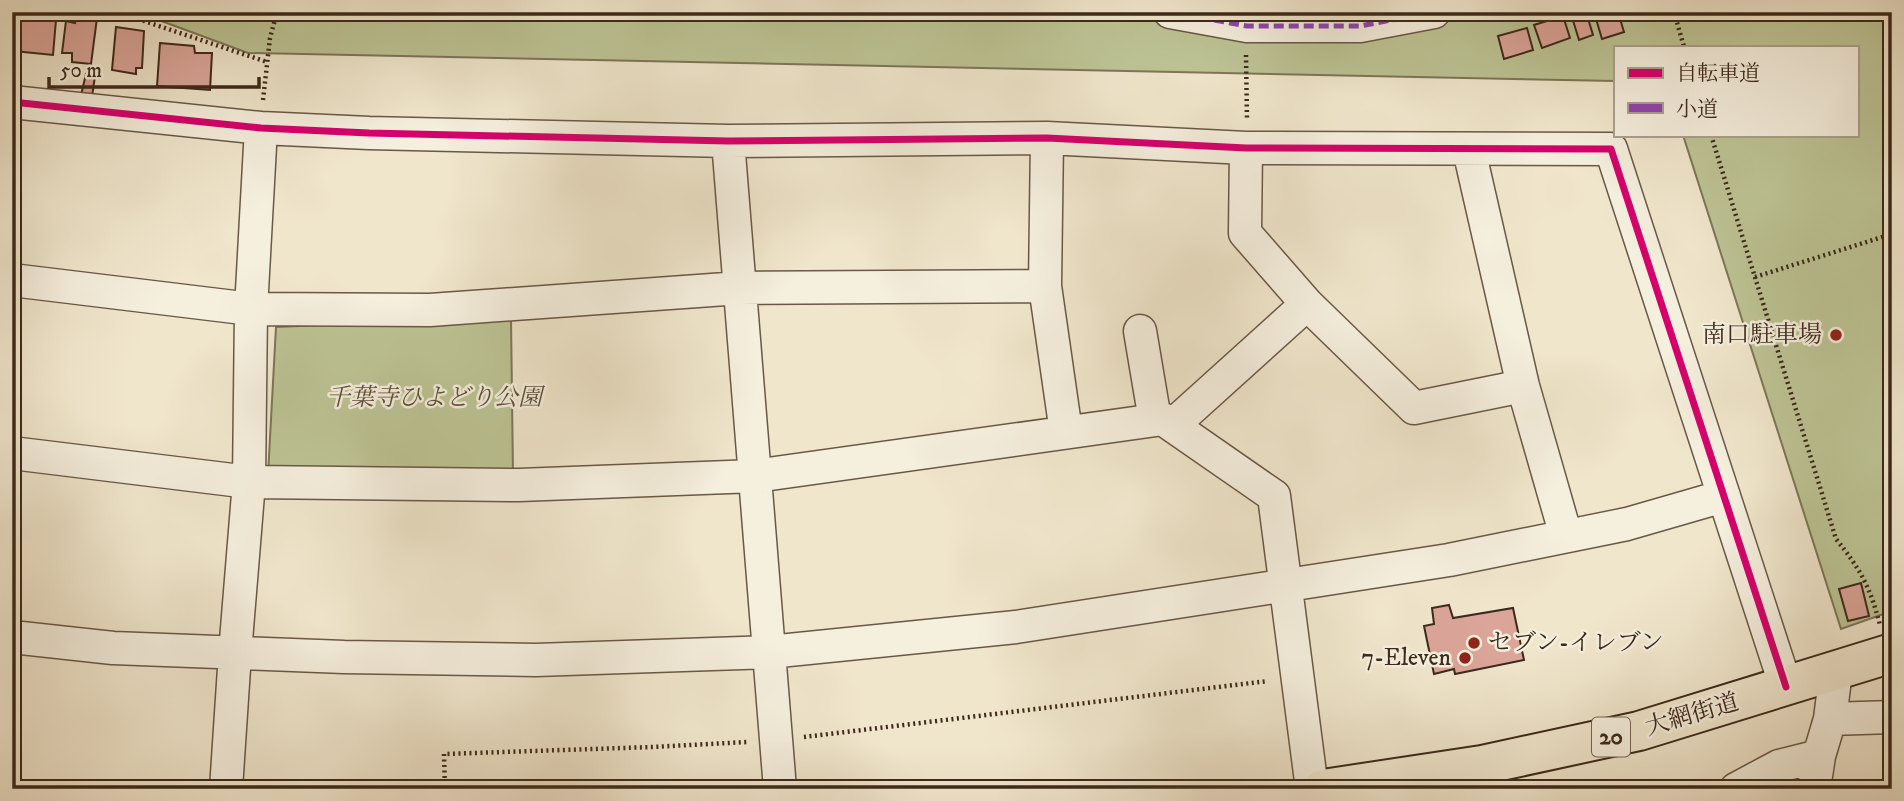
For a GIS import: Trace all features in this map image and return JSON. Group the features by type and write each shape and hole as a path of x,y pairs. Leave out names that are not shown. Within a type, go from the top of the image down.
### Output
{"main road":[{"name":"大網街道","path":"1323,789 1482,765 1639,731 1836,671 1886,640"}],"street":[{"path":"1170,12 1247,26 1360,26 1434,12"},
{"path":"12,102 261,128 369,133 728,141 1048,138 1246,148 1611,149 1786,687"},
{"path":"227,783 234,653 249,482 251,309 261,128"},
{"path":"1048,138 1045,286 1066,432"},
{"path":"728,141 780,789"},
{"path":"1246,148 1245,233 1307,304 1414,408 1523,386"},
{"path":"1469,150 1523,386 1566,536"},
{"path":"12,280 251,309 430,310 740,288 1045,286"},
{"path":"12,453 249,482 519,485 755,476 1066,432 1164,423 1307,304"},
{"path":"1140,331 1164,423 1274,496 1312,789"},
{"path":"12,637 113,648 536,660 769,652 1017,627 1449,560 1627,524 1724,496"},
{"path":"1814,789 1819,756 1830,719 1836,671"},
{"path":"1830,719 1892,717"},
{"path":"1736,789 1779,766 1819,756"}],"path":[{"path":"117,12 267,62"},
{"path":"261,128 267,62 276,12"},
{"path":"1674,12 1685,46"},
{"path":"1246,148 1247,26"},
{"path":"1711,136 1836,539 1859,568 1886,640"},
{"path":"1755,277 1892,234"},
{"path":"445,789 444,754 776,740 1299,677"}],"green space":[{"path":"137,12 1892,12 1892,611 1841,629 1683,136 1858,136 1858,46 1614,46 1614,81 248,53"},
{"name":"千葉寺ひよどり公園","path":"511,317 513,476 268,475 276,327"}],"building":[{"path":"1586,12 1593,35 1579,40 1571,14"},
{"path":"1594,12 1618,12 1624,32 1602,39"},
{"path":"1563,16 1570,38 1542,48 1534,25"},
{"path":"16,17 56,20 53,55 14,51"},
{"path":"77,17 97,18 91,64 72,62 72,53 62,53 66,21 75,23"},
{"path":"116,27 144,31 142,68 136,68 136,74 112,70"},
{"path":"1527,28 1533,50 1504,59 1498,36"},
{"path":"160,43 194,46 195,53 212,53 210,90 157,86"},
{"path":"86,74 95,76 92,97 81,95"},
{"path":"1861,583 1869,616 1848,621 1839,589"},
{"name":"セブン-イレブン","path":"1449,605 1453,618 1513,608 1524,660 1455,674 1454,669 1434,674 1424,626 1434,624 1432,608"}],"marked path":[{"path":"1170,12 1247,26 1360,26 1434,12"}],"cycle path":[{"path":"12,102 261,128 369,133 728,141 1047,138 1246,148 1611,149 1786,687"}],"place":[{"name":"南口駐車場","path":"1836,335"},
{"name":"セブン-イレブン","path":"1474,643"},
{"name":"7-Eleven","path":"1465,658"}]}
